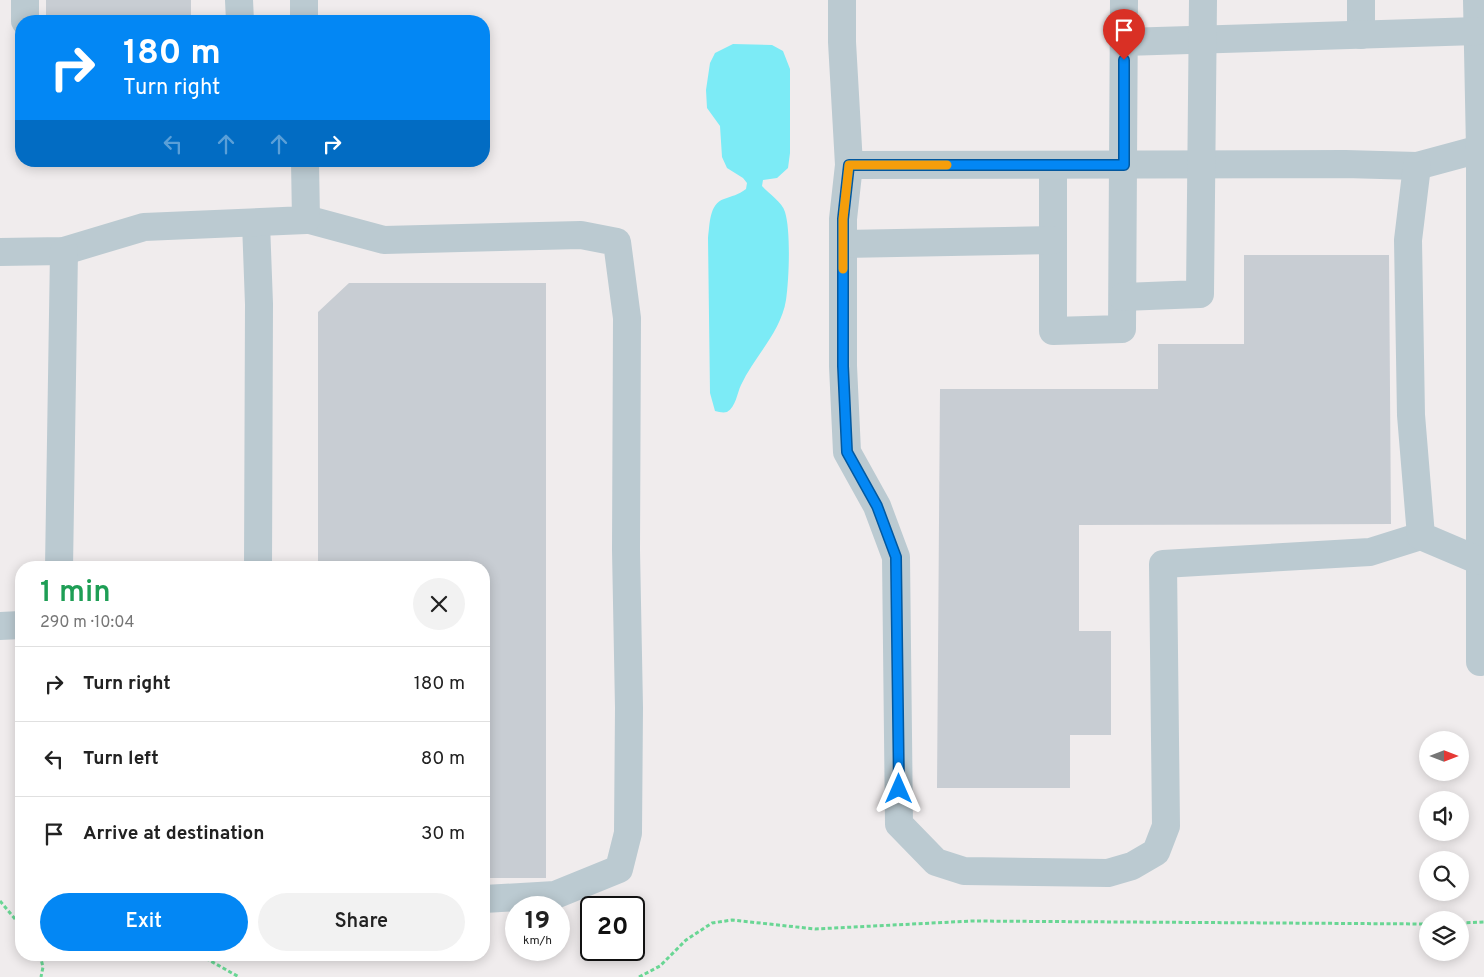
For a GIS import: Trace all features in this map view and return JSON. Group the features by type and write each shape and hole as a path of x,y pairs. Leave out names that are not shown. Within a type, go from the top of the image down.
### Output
{"street":[{"path":"25,15 26,0"},
{"path":"239,0 240,15"},
{"path":"304,0 304,15"},
{"path":"842,0 842,42 849,165 843,219 843,366 847,452 877,506 896,557 899,824 936,862 964,871 1108,873 1132,866 1156,852 1166,826 1163,564 1370,552 1421,536 1480,561"},
{"path":"1052,165 1053,331 1122,329 1124,0"},
{"path":"1123,297 1200,294 1203,0"},
{"path":"1361,0 1361,35"},
{"path":"1477,0 1481,96 1482,498 1480,662"},
{"path":"1124,42 1477,31"},
{"path":"849,165 1202,164 1417,166 1480,149"},
{"path":"1417,166 1408,240 1411,415 1421,536"},
{"path":"305,167 306,219"},
{"path":"0,252 64,250 144,227 256,223 306,219 384,240 582,235 616,242 627,318 628,833 618,869 555,895 490,898"},
{"path":"256,223 260,304 258,561"},
{"path":"843,244 1053,240"},
{"path":"59,561 64,250"},
{"path":"0,626 15,625"}],"path":[{"path":"0,901 15,919"},
{"path":"639,977 660,966 686,940 712,923 732,920 815,929 972,921 1419,924"},
{"path":"1469,923 1484,922"},
{"path":"41,977 43,967 42,961"},
{"path":"211,961 239,977"}],"water":[{"path":"733,44 772,45 783,51 790,69 790,153 788,168 777,178 763,180 762,186 778,201 785,212 789,243 789,268 786,300 779,323 746,375 732,407 727,412 722,412 715,411 710,393 708,238 711,215 715,205 746,189 747,183 743,178 727,168 722,157 720,126 707,108 706,90 710,63 715,53"}],"building":[{"path":"46,0 191,0 191,15 46,15"},
{"path":"1244,255 1389,255 1391,524 1079,525 1079,631 1111,631 1111,735 1070,735 1070,788 937,788 940,389 1158,389 1158,344 1244,344"},
{"path":"349,283 546,283 546,878 490,878 490,561 318,561 318,312"}],"slow traffic":[{"path":"843,269 843,219 849,165 947,165"}],"route":[{"path":"899,789 896,557 877,506 847,452 843,366 843,219 849,165 1124,165 1124,60"}]}
